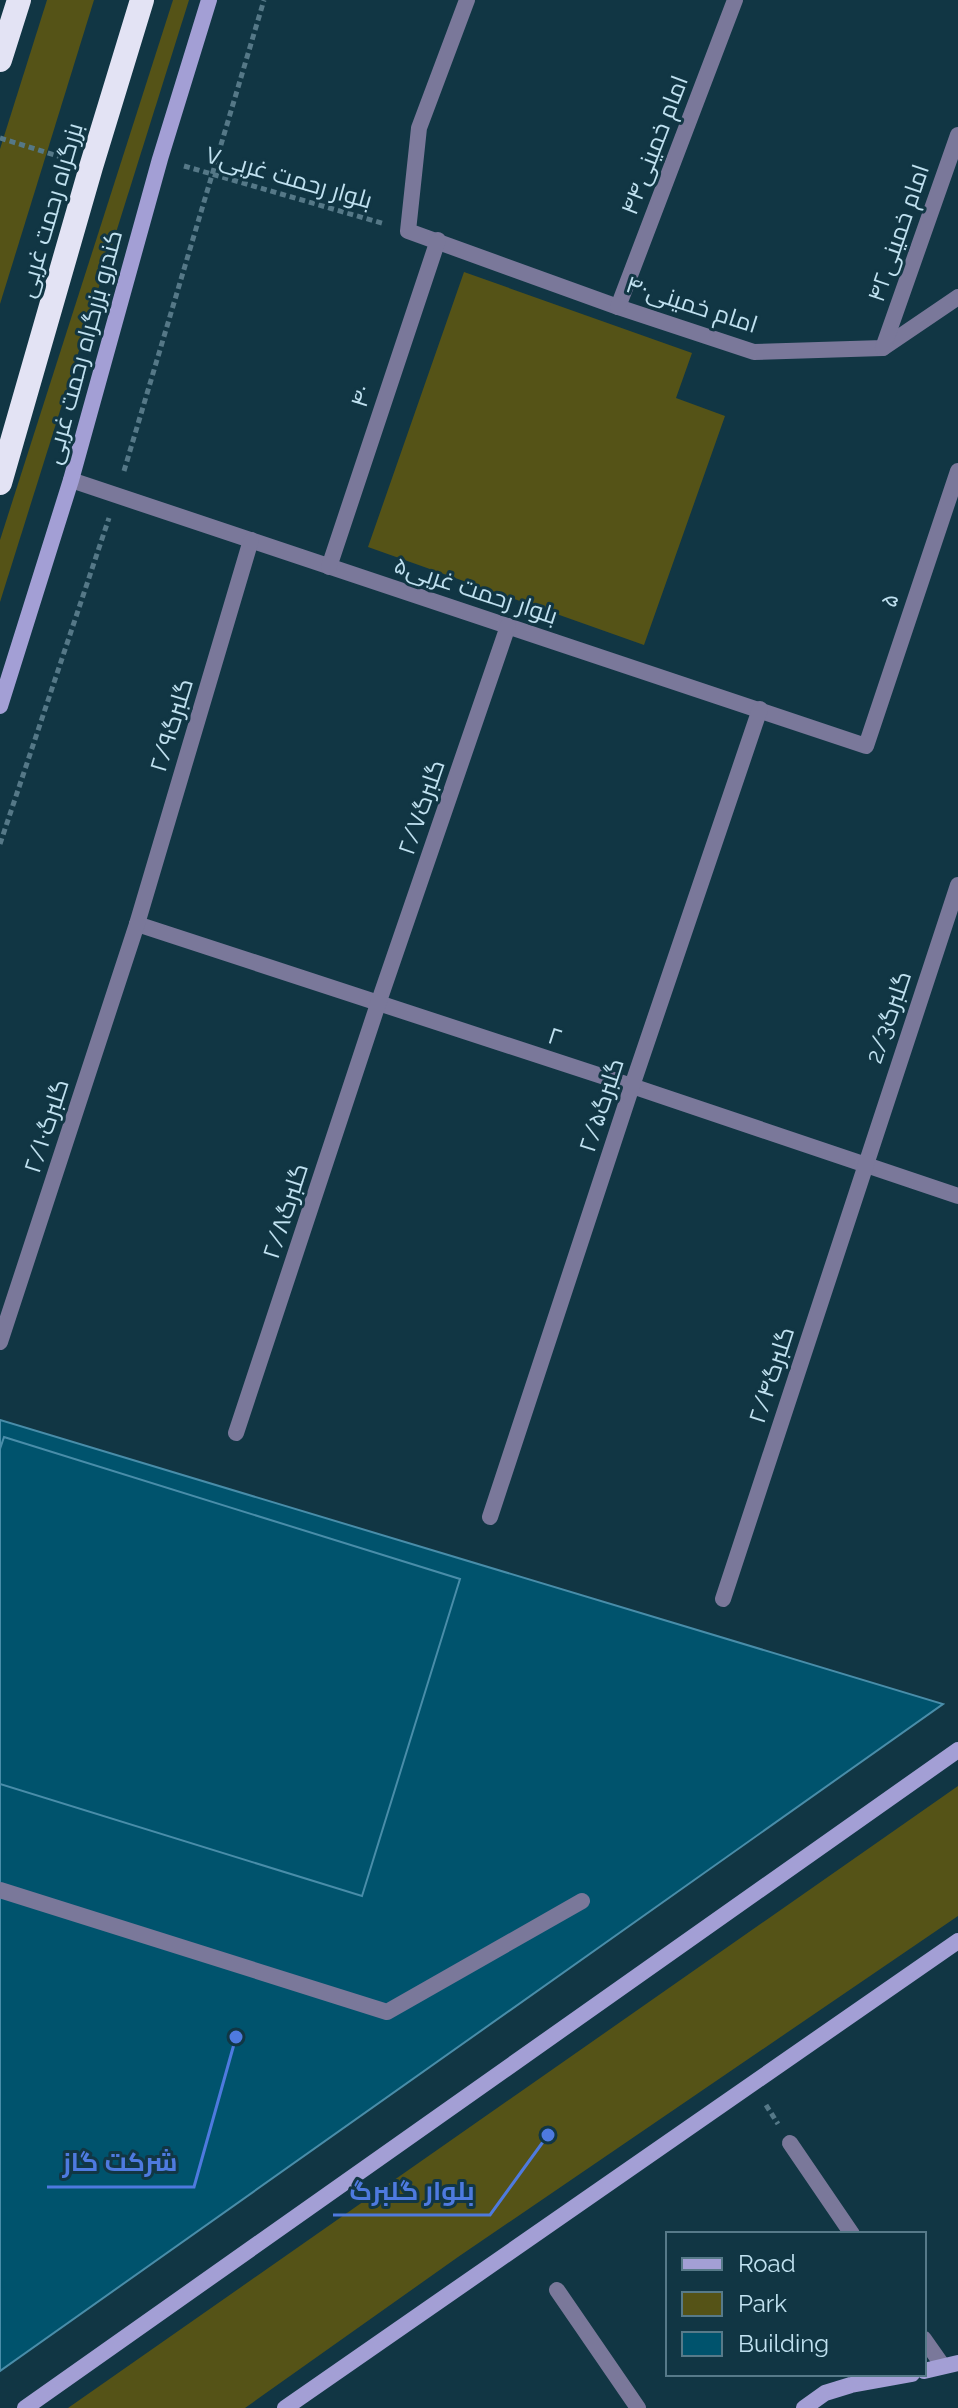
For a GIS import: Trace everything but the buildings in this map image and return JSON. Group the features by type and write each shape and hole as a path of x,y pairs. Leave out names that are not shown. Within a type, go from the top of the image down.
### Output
{"highway":[{"path":"0,60 19,0"},
{"name":"بزرگراه رحمت غربی","path":"0,483 142,0"}],"street":[{"name":"کندرو بزرگراه رحمت غربی","path":"0,706 71,480 160,159 209,0"},
{"path":"408,231 419,128 467,0"},
{"name":"۴۴امام خمینی","path":"618,307 735,0"},
{"name":"امام خمینی۴۲","path":"883,348 958,135"},
{"name":"امام خمینی۴۰","path":"408,231 618,307 754,352 883,348"},
{"name":"۴۰","path":"329,567 438,240"},
{"path":"883,348 958,297"},
{"name":"۵","path":"866,746 958,471"},
{"name":"بلوار رحمت غربی۵","path":"71,480 866,746"},
{"name":"گلبرگ۲/۹","path":"137,924 251,540"},
{"name":"گلبرگ۲/۷","path":"378,1004 508,626"},
{"name":"گلبرگ۲/۵","path":"490,1517 760,709"},
{"name":"2/3گلبرگ","path":"864,1165 958,885"},
{"name":"۲","path":"137,924 958,1196"},
{"name":"گلبرگ۲/۱۰","path":"0,1342 137,924"},
{"name":"گلبرگ۲/۸","path":"236,1433 378,1004"},
{"name":"گلبرگ۲/۴","path":"723,1599 864,1165"},
{"path":"25,2408 958,1750"},
{"path":"0,1890 387,2012 582,1901"},
{"path":"285,2408 958,1941"},
{"path":"790,2143 851,2232"},
{"path":"557,2290 638,2408"},
{"path":"926,2341 950,2364"},
{"path":"926,2370 950,2364"},
{"path":"804,2408 825,2393 901,2376"}],"path":[{"path":"0,844 116,496 264,0"},
{"name":"بلوار رحمت غربی۷","path":"160,159 408,231"},
{"path":"753,2084 790,2143"}],"green space":[{"path":"47,0 94,0 0,304 0,149"},
{"path":"173,0 189,0 0,602 0,540"},
{"path":"464,272 692,353 676,398 725,416 644,645 368,547"},
{"path":"958,1786 958,1916 458,2257 245,2408 68,2408"}],"place":[{"name":"شرکت گاز","path":"236,2037"},
{"name":"بلوار گلبرگ","path":"548,2135"}]}
